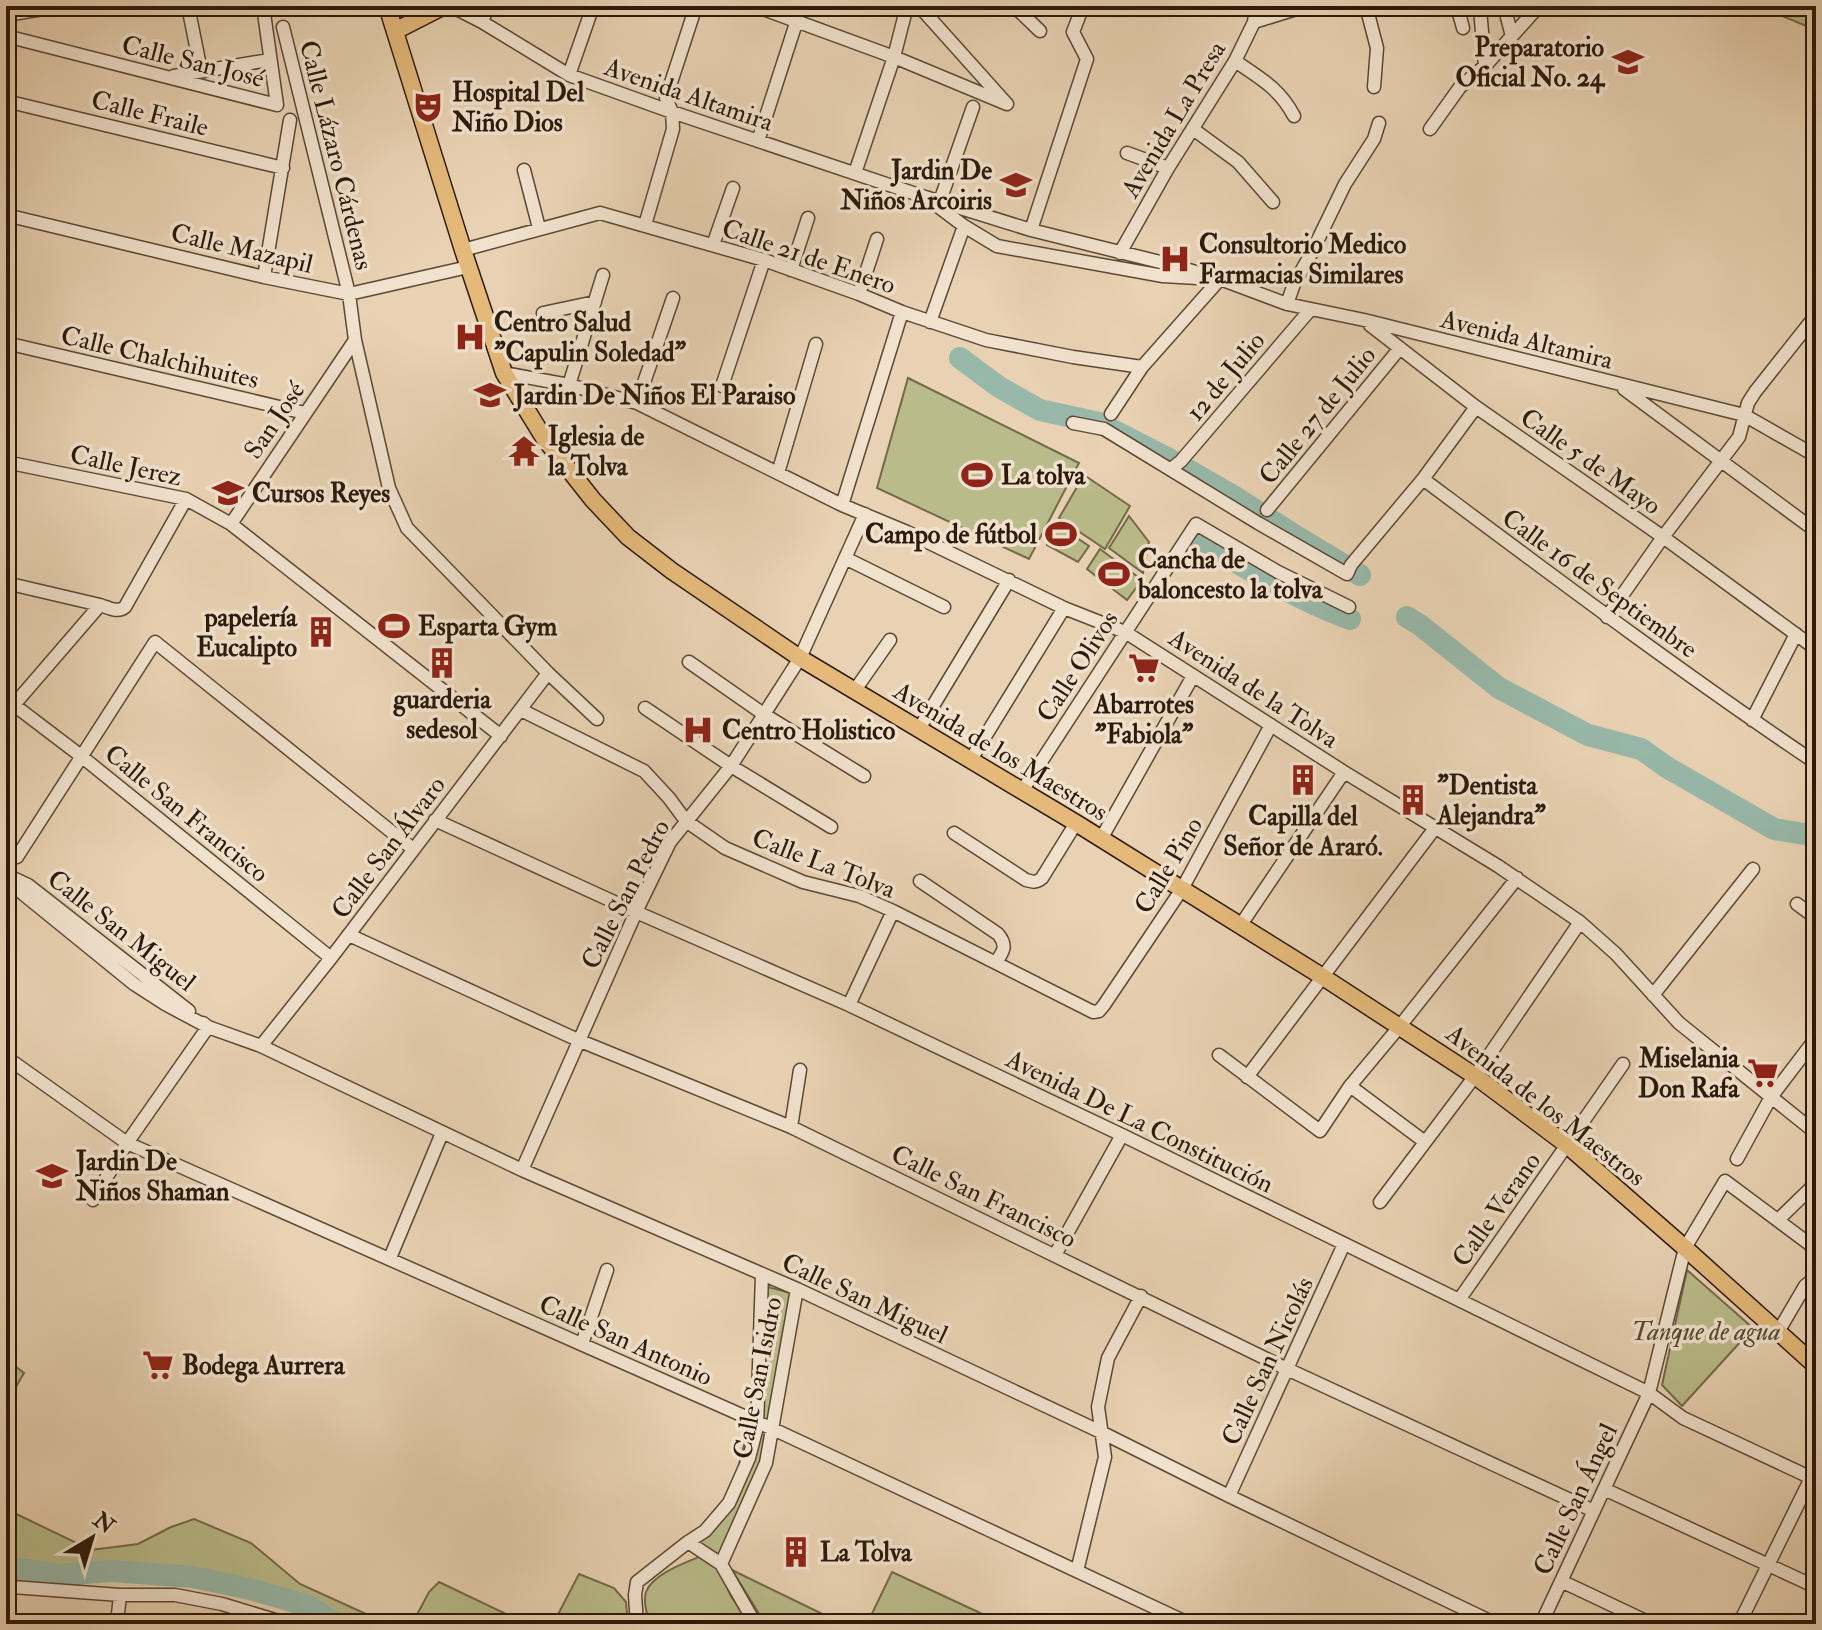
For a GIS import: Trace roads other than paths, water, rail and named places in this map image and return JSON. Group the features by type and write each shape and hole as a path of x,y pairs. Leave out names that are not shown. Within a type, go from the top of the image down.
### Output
{"main road":[{"name":"Avenida de los Maestros","path":"387,6 504,373 544,438 593,500 628,537 672,571 800,658 1076,823 1475,1076 1567,1145 1816,1366"},
{"path":"395,31 444,6"}],"street":[{"path":"6,34 8,12 61,6"},
{"path":"188,6 201,71"},
{"name":"Calle Lázaro Cárdenas","path":"263,6 277,105"},
{"name":"Avenida Altamira","path":"451,6 569,75 925,197 1031,230 1220,279 1287,304 1364,320 1744,415 1816,456"},
{"path":"482,22 488,6"},
{"path":"569,75 593,6"},
{"path":"645,225 673,129 672,112 666,98 696,6"},
{"path":"755,6 894,57 1007,104 919,6"},
{"path":"855,173 894,57 907,6"},
{"path":"1014,6 1040,31"},
{"path":"1031,230 1087,59 1073,32 1083,6"},
{"name":"Avenida La Presa","path":"1120,253 1168,168 1235,61 1254,22 1256,6"},
{"path":"1254,22 1306,6"},
{"path":"1366,6 1377,48 1374,87"},
{"path":"1457,6 1463,28"},
{"path":"1504,6 1512,36"},
{"path":"1430,129 1460,87 1485,66 1539,6"},
{"path":"1480,9 1485,66"},
{"path":"758,141 797,20"},
{"name":"Calle Lázaro Cárdenas","path":"283,27 349,294 355,340 389,488 407,528 597,719"},
{"name":"Calle San José","path":"6,34 277,105"},
{"path":"169,77 269,60"},
{"path":"1235,61 1273,86 1294,116"},
{"name":"Calle Fraile","path":"6,101 283,168"},
{"path":"940,201 973,107"},
{"path":"264,277 290,120"},
{"path":"1287,304 1294,284 1345,184 1374,139 1379,123"},
{"path":"1193,129 1238,162 1273,202"},
{"path":"1127,153 1168,168"},
{"path":"524,170 539,228"},
{"path":"713,245 733,188"},
{"name":"Avenida Altamira","path":"925,197 997,246 1163,276 1220,279"},
{"name":"Calle 21 de Enero","path":"463,250 600,213 764,260 986,340 1142,367"},
{"name":"Calle Mazapil","path":"6,215 264,277 349,294 468,267"},
{"path":"791,270 808,218"},
{"path":"930,322 964,226"},
{"path":"859,294 877,239"},
{"path":"722,386 764,260"},
{"path":"569,385 603,275"},
{"path":"1111,414 1142,367 1220,279"},
{"path":"637,403 673,298"},
{"path":"543,313 595,302"},
{"name":"12 de Julio","path":"1176,466 1310,310"},
{"path":"842,505 902,312"},
{"path":"1607,617 1739,437 1748,403 1755,392 1816,315"},
{"name":"Calle 5 de Mayo","path":"1364,320 1476,407 1663,537 1816,649"},
{"name":"San José","path":"231,524 355,340"},
{"name":"Calle Chalchihuites","path":"6,343 305,413"},
{"path":"778,473 816,344"},
{"name":"Calle 27 de Julio","path":"1267,510 1400,348"},
{"name":"Avenida de la Tolva","path":"504,373 569,385 637,403 842,505 907,532 1064,608 1125,632 1517,878 1580,922 1616,954 1679,1023 1816,1133"},
{"path":"1618,385 1809,526"},
{"path":"1073,423 1104,429 1176,466 1258,523 1349,569 1423,479 1476,407"},
{"name":"Calle Jerez","path":"6,462 186,499 231,524 501,736"},
{"name":"Calle 16 de Septiembre","path":"1423,479 1607,617 1816,763"},
{"path":"6,583 121,610 186,499"},
{"name":"Calle San Pedro","path":"522,1170 578,1040 670,842 731,766 800,658 865,514"},
{"name":"Calle Olivos","path":"1022,791 1196,524 1278,572 1349,607"},
{"path":"845,558 944,607"},
{"path":"919,729 1009,580"},
{"path":"10,709 100,605"},
{"path":"970,761 1064,608"},
{"path":"1752,720 1796,634 1816,640"},
{"path":"855,690 890,640"},
{"path":"17,857 155,642 413,849"},
{"path":"689,662 765,715 864,776"},
{"name":"Calle San Álvaro","path":"261,1046 548,673"},
{"path":"1101,839 1193,676"},
{"path":"645,708 731,766 831,827"},
{"name":"Calle San Francisco","path":"10,709 81,756 331,958"},
{"name":"Calle La Tolva","path":"521,710 644,771 686,821 725,848 803,882 859,896 893,911 1087,1011"},
{"name":"Calle Pino","path":"1087,1011 1099,1011 1104,1005 1182,889 1271,725"},
{"path":"1240,926 1344,772"},
{"name":"Avenida De La Constitución","path":"435,820 849,1005 1122,1135 1649,1393 1683,1418 1814,1477"},
{"path":"954,833 1033,882 1042,878 1076,823"},
{"path":"1247,1077 1435,828"},
{"path":"1653,995 1753,869"},
{"name":"Calle San Miguel","path":"6,876 22,893 134,984 208,1027 261,1046 522,1170 797,1289 1496,1624"},
{"path":"1219,1055 1320,1131 1350,1086 1517,878"},
{"path":"920,881 998,934 1005,945 996,962"},
{"path":"1797,904 1816,918"},
{"path":"849,1005 893,911"},
{"path":"1380,1202 1475,1076 1580,922"},
{"name":"Calle San Francisco","path":"349,935 578,1040 791,1127 1287,1369 1594,1511"},
{"path":"93,1200 127,1143 208,1027"},
{"path":"1737,1159 1771,1097 1816,1038"},
{"name":"Calle San Antonio","path":"6,1057 127,1143 773,1429 1190,1624"},
{"name":"Calle Verano","path":"1459,1300 1623,1064"},
{"path":"791,1127 800,1070"},
{"path":"1350,1086 1425,1142"},
{"path":"390,1258 442,1133"},
{"path":"1055,1255 1122,1135"},
{"name":"Calle San Ángel","path":"1541,1624 1649,1393 1685,1248 1725,1181 1778,1220"},
{"path":"1816,1183 1778,1220 1816,1249"},
{"name":"Calle San Nicolás","path":"1229,1496 1344,1244"},
{"path":"582,1344 607,1270"},
{"name":"Calle San Isidro","path":"637,1624 637,1582 705,1531 729,1503 749,1458 757,1422 762,1274"},
{"path":"1778,1332 1805,1286 1816,1277"},
{"name":"Calle San Isidro","path":"721,1564 766,1463 797,1289"},
{"path":"1077,1571 1105,1457 1098,1407 1108,1358 1141,1296"},
{"path":"1739,1624 1814,1477"},
{"path":"1604,1489 1816,1587"},
{"path":"688,1542 721,1564 753,1624"},
{"path":"1561,1581 1652,1624"},
{"path":"6,1585 120,1595 175,1595 222,1604 288,1624"},
{"path":"117,1624 120,1595"}],"waterway":[{"path":"960,358 999,387 1040,410 1099,423 1169,459 1360,575"},
{"path":"1202,542 1293,594 1350,619"},
{"path":"1407,617 1499,688 1588,735 1641,749 1774,829 1816,836"},
{"path":"6,1567 60,1575 111,1571 193,1577 309,1606 337,1624"}],"place":[{"name":"Preparatorio Oficial No. 24","path":"1628,62"},
{"name":"Hospital Del Niño Dios","path":"428,107"},
{"name":"Jardin De Niños Arcoiris","path":"1016,185"},
{"name":"Consultorio Medico Farmacias Similares","path":"1175,259"},
{"name":"Centro Salud \"Capulin Soledad\"","path":"470,337"},
{"name":"Jardin De Niños El Paraiso","path":"490,395"},
{"name":"Iglesia de la Tolva","path":"524,451"},
{"name":"La tolva","path":"977,475"},
{"name":"Cursos Reyes","path":"228,493"},
{"name":"Campo de fútbol","path":"1061,534"},
{"name":"Cancha de baloncesto la tolva","path":"1114,574"},
{"name":"Esparta Gym","path":"394,626"},
{"name":"papelería Eucalipto","path":"321,632"},
{"name":"guarderia sedesol","path":"442,663"},
{"name":"Abarrotes \"Fabiola\"","path":"1144,668"},
{"name":"Centro Holistico","path":"698,730"},
{"name":"Capilla del Señor de Araró.","path":"1303,780"},
{"name":"\"Dentista Alejandra\"","path":"1413,800"},
{"name":"Miselania Don Rafa","path":"1763,1073"},
{"name":"Jardin De Niños Shaman","path":"52,1176"},
{"name":"Bodega Aurrera","path":"158,1365"},
{"name":"La Tolva","path":"796,1552"}],"park label":[{"name":"Tanque de agua","path":"1706,1331"}]}
